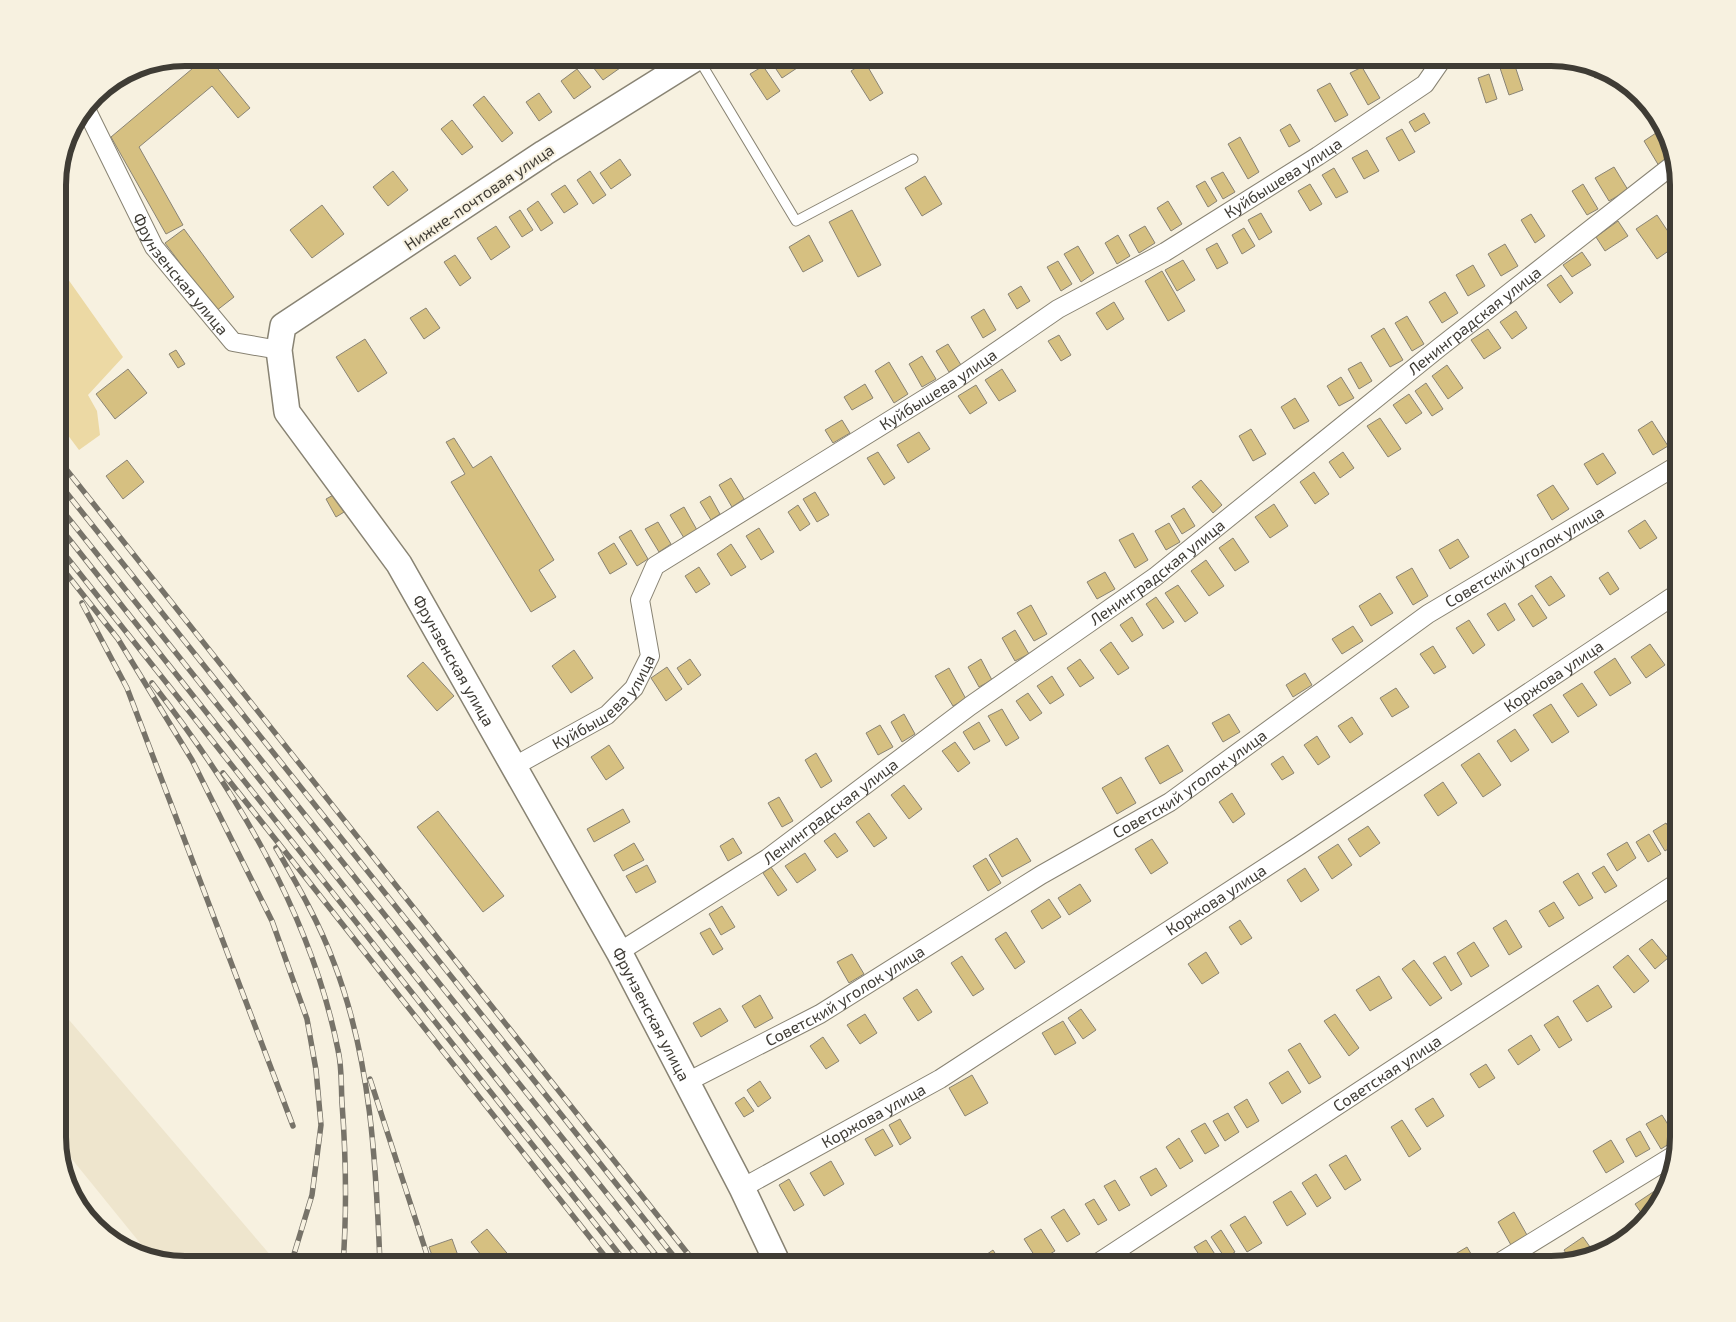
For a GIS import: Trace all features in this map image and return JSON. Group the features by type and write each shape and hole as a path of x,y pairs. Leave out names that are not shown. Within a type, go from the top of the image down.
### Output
{"street":[{"name":"Нижне-почтовая улица","path":"279,350 283,326 544,153 684,66"},
{"name":"Куйбышева улица","path":"514,767 607,715 634,688 650,656 640,600 655,566 955,380 1058,309 1165,252 1318,156 1425,84 1437,66"},
{"name":"Фрунзенская улица","path":"89,115 154,247 233,342 279,350 286,412 399,564 619,952 742,1188 774,1256"},
{"name":"Ленинградская улица","path":"619,952 768,858 970,706 1155,577 1440,347 1668,169"},
{"name":"Советский уголок улица","path":"687,1082 820,1014 1041,875 1170,802 1428,614 1670,470"},
{"name":"Коржова улица","path":"742,1188 940,1078 1300,845 1670,598"},
{"name":"Советская улица","path":"1108,1256 1670,887"},
{"path":"1510,1256 1667,1159"}],"lane":[{"path":"702,66 796,221 913,159"}],"shaded area":[{"path":"67,278 123,357 88,395 97,411 100,435 79,450 67,434"},
{"path":"67,1018 271,1256 185,1256 144,1248 68,1155"}],"building":[{"path":"195,66 216,66 250,108 238,118 212,86 139,147 183,225 166,234 111,137"},
{"path":"592,66 618,66 620,68 603,80"},
{"path":"763,66 780,91 767,100 750,74"},
{"path":"774,66 796,66 797,68 782,78"},
{"path":"859,66 867,66 883,93 870,101 851,71"},
{"path":"1499,66 1515,66 1523,90 1509,95"},
{"path":"1362,67 1380,98 1368,105 1350,73"},
{"path":"577,69 591,87 574,99 561,81"},
{"path":"1489,74 1497,99 1486,103 1478,78"},
{"path":"1330,83 1348,115 1335,122 1317,90"},
{"path":"539,93 552,112 539,121 526,102"},
{"path":"484,96 513,133 502,142 473,105"},
{"path":"1424,113 1430,123 1415,132 1409,122"},
{"path":"452,120 473,147 462,155 441,129"},
{"path":"1290,124 1300,141 1289,147 1280,130"},
{"path":"1402,129 1415,152 1399,161 1386,138"},
{"path":"1656,133 1663,147 1667,161 1659,166 1644,141"},
{"path":"1240,137 1259,172 1248,179 1228,144"},
{"path":"1367,150 1379,171 1364,179 1352,158"},
{"path":"620,159 631,175 611,189 600,173"},
{"path":"1614,167 1628,190 1609,201 1595,178"},
{"path":"1334,168 1348,192 1336,198 1322,175"},
{"path":"393,171 408,190 388,206 373,187"},
{"path":"590,171 606,195 593,204 577,180"},
{"path":"1223,172 1235,192 1223,199 1211,178"},
{"path":"925,176 942,204 922,216 905,188"},
{"path":"1205,181 1217,201 1208,207 1196,186"},
{"path":"1310,184 1322,204 1310,211 1298,191"},
{"path":"1583,184 1598,209 1587,215 1572,191"},
{"path":"565,185 578,204 564,213 551,194"},
{"path":"538,201 553,223 541,231 527,209"},
{"path":"1168,201 1182,224 1171,231 1157,208"},
{"path":"322,205 344,234 312,258 290,230"},
{"path":"520,210 533,230 522,237 509,217"},
{"path":"852,210 881,265 858,277 829,222"},
{"path":"1261,213 1272,232 1259,240 1248,220"},
{"path":"1531,214 1545,236 1535,243 1521,220"},
{"path":"1657,215 1670,234 1670,250 1657,259 1636,229"},
{"path":"1618,221 1628,236 1605,251 1596,237"},
{"path":"496,226 510,247 491,260 477,238"},
{"path":"1145,226 1155,243 1139,253 1129,235"},
{"path":"1244,228 1255,246 1242,254 1232,235"},
{"path":"184,229 234,297 216,311 165,243"},
{"path":"809,235 823,261 803,272 789,247"},
{"path":"1118,235 1130,256 1117,264 1105,243"},
{"path":"1217,243 1228,263 1217,269 1206,249"},
{"path":"1505,244 1518,266 1501,276 1488,254"},
{"path":"1078,246 1094,273 1081,282 1064,254"},
{"path":"1582,252 1591,265 1572,277 1563,265"},
{"path":"455,255 471,278 460,286 444,262"},
{"path":"1183,260 1195,280 1177,291 1165,270"},
{"path":"1058,261 1072,284 1061,291 1047,267"},
{"path":"1473,265 1485,286 1468,296 1456,275"},
{"path":"1162,271 1185,311 1168,321 1145,281"},
{"path":"1561,275 1573,293 1560,303 1547,285"},
{"path":"1021,286 1030,301 1017,309 1008,294"},
{"path":"1445,292 1458,313 1442,323 1429,302"},
{"path":"1114,302 1124,319 1107,330 1096,313"},
{"path":"426,308 440,328 424,339 410,318"},
{"path":"984,309 996,330 983,338 971,317"},
{"path":"1516,311 1527,328 1512,339 1500,322"},
{"path":"1407,316 1424,344 1412,351 1395,323"},
{"path":"1384,328 1403,360 1390,367 1371,336"},
{"path":"1488,329 1501,348 1484,359 1471,340"},
{"path":"1059,335 1071,355 1061,361 1048,341"},
{"path":"365,339 387,373 358,392 336,357"},
{"path":"948,344 961,365 949,372 936,351"},
{"path":"176,350 185,364 178,368 169,354"},
{"path":"922,356 936,379 922,387 909,364"},
{"path":"889,362 908,394 894,403 875,371"},
{"path":"1361,362 1372,381 1359,389 1348,369"},
{"path":"1447,365 1463,388 1448,399 1432,376"},
{"path":"128,369 147,393 115,419 96,394"},
{"path":"1002,369 1016,391 999,401 985,380"},
{"path":"1341,377 1354,398 1339,406 1327,386"},
{"path":"1426,383 1443,409 1432,416 1415,391"},
{"path":"865,384 873,398 852,410 844,397"},
{"path":"976,385 987,403 970,414 958,396"},
{"path":"1409,394 1422,413 1406,424 1393,405"},
{"path":"1295,398 1309,421 1294,429 1281,407"},
{"path":"1380,418 1401,449 1388,457 1367,426"},
{"path":"842,420 850,433 833,443 825,430"},
{"path":"1652,421 1668,446 1653,455 1638,430"},
{"path":"1251,429 1266,454 1253,461 1239,436"},
{"path":"919,432 930,449 908,463 897,445"},
{"path":"454,438 473,468 491,456 554,560 539,570 556,597 531,612 451,482 465,474 446,442"},
{"path":"878,452 895,478 884,485 867,458"},
{"path":"1343,452 1354,468 1340,478 1329,462"},
{"path":"1603,453 1616,473 1597,485 1584,464"},
{"path":"127,460 144,482 123,499 106,476"},
{"path":"1314,472 1329,494 1315,504 1300,482"},
{"path":"731,478 744,499 732,507 719,485"},
{"path":"1201,480 1222,505 1213,513 1192,487"},
{"path":"1553,485 1569,509 1552,520 1537,495"},
{"path":"339,492 349,509 336,517 326,499"},
{"path":"815,492 829,515 817,522 803,499"},
{"path":"710,496 720,514 711,520 700,502"},
{"path":"1274,504 1288,526 1270,538 1255,517"},
{"path":"798,505 810,524 800,531 788,512"},
{"path":"684,507 697,530 684,538 670,515"},
{"path":"1184,508 1195,526 1182,534 1171,516"},
{"path":"1645,520 1657,538 1640,549 1628,531"},
{"path":"658,522 671,544 659,552 645,529"},
{"path":"1169,523 1180,542 1166,550 1155,531"},
{"path":"759,528 774,552 761,560 746,536"},
{"path":"631,530 648,559 637,566 619,537"},
{"path":"1133,533 1148,560 1135,568 1119,540"},
{"path":"1233,538 1249,562 1235,571 1219,548"},
{"path":"1458,539 1469,557 1450,569 1439,550"},
{"path":"614,543 627,564 610,574 598,553"},
{"path":"731,544 746,567 731,576 717,554"},
{"path":"1206,560 1224,586 1209,596 1191,571"},
{"path":"699,567 710,584 696,593 685,576"},
{"path":"1412,568 1428,596 1413,605 1396,577"},
{"path":"1105,572 1115,589 1097,599 1087,582"},
{"path":"1608,572 1619,589 1610,595 1599,578"},
{"path":"1551,576 1565,596 1549,606 1535,586"},
{"path":"1178,585 1198,613 1185,622 1165,593"},
{"path":"1380,593 1393,613 1371,626 1359,606"},
{"path":"1532,595 1547,618 1533,627 1518,604"},
{"path":"1156,597 1174,622 1163,629 1146,604"},
{"path":"1505,603 1515,620 1498,631 1487,614"},
{"path":"1031,605 1047,634 1034,641 1017,613"},
{"path":"1132,617 1143,635 1132,642 1120,625"},
{"path":"1469,620 1485,645 1473,654 1456,628"},
{"path":"1353,626 1363,641 1342,654 1332,639"},
{"path":"1015,630 1029,654 1015,661 1002,638"},
{"path":"1111,642 1129,668 1118,675 1100,650"},
{"path":"1650,644 1665,665 1646,678 1631,657"},
{"path":"1433,646 1446,667 1434,674 1420,654"},
{"path":"574,650 593,678 571,693 552,666"},
{"path":"1615,658 1631,683 1610,696 1594,672"},
{"path":"690,659 701,675 688,685 677,668"},
{"path":"981,659 992,680 979,687 968,667"},
{"path":"1080,659 1094,678 1080,687 1067,668"},
{"path":"423,662 454,696 437,711 407,676"},
{"path":"667,667 682,689 666,701 651,678"},
{"path":"949,668 966,699 953,706 935,676"},
{"path":"1305,673 1312,685 1293,697 1286,685"},
{"path":"1052,676 1064,695 1050,704 1037,686"},
{"path":"1582,683 1597,705 1578,717 1563,695"},
{"path":"1396,688 1409,707 1392,717 1380,698"},
{"path":"1028,693 1042,713 1030,721 1016,701"},
{"path":"1551,704 1569,732 1552,743 1533,715"},
{"path":"1002,709 1019,738 1006,746 988,716"},
{"path":"904,714 915,734 902,742 891,722"},
{"path":"1229,714 1240,732 1223,742 1212,723"},
{"path":"1352,717 1363,734 1350,743 1338,726"},
{"path":"979,722 990,741 974,750 963,732"},
{"path":"880,725 893,747 878,755 866,733"},
{"path":"1515,729 1529,750 1511,762 1497,741"},
{"path":"1317,736 1330,757 1318,765 1304,745"},
{"path":"955,742 970,763 958,772 942,751"},
{"path":"609,745 624,768 606,780 591,757"},
{"path":"1168,745 1183,771 1160,784 1145,758"},
{"path":"816,753 832,781 821,788 805,760"},
{"path":"1479,753 1501,785 1483,797 1461,765"},
{"path":"1283,756 1294,773 1282,780 1271,764"},
{"path":"1121,777 1136,803 1117,814 1102,788"},
{"path":"1443,782 1457,803 1438,816 1424,795"},
{"path":"904,785 922,809 909,819 891,795"},
{"path":"1232,793 1245,814 1233,823 1219,802"},
{"path":"779,797 793,821 782,827 768,803"},
{"path":"623,809 630,822 594,842 587,829"},
{"path":"438,811 504,896 483,912 417,827"},
{"path":"869,813 887,838 874,847 856,822"},
{"path":"1666,823 1670,829 1670,848 1665,851 1653,831"},
{"path":"1368,826 1380,843 1360,857 1348,839"},
{"path":"835,833 848,851 837,858 824,841"},
{"path":"1649,834 1661,854 1648,862 1636,842"},
{"path":"733,838 742,853 728,861 720,846"},
{"path":"1017,838 1031,861 1002,877 989,855"},
{"path":"1152,839 1168,863 1151,874 1135,849"},
{"path":"1627,842 1636,858 1617,871 1607,854"},
{"path":"634,843 644,860 623,871 614,855"},
{"path":"1338,844 1352,865 1332,879 1318,857"},
{"path":"805,853 816,870 797,883 785,866"},
{"path":"986,858 1001,883 988,891 973,866"},
{"path":"647,865 656,882 636,893 626,876"},
{"path":"1604,866 1617,886 1605,893 1592,873"},
{"path":"771,867 787,890 778,896 763,873"},
{"path":"1305,868 1319,890 1301,902 1287,880"},
{"path":"1578,873 1593,898 1579,906 1563,882"},
{"path":"1080,884 1091,901 1069,915 1058,898"},
{"path":"1049,899 1061,917 1042,929 1031,911"},
{"path":"1554,902 1564,918 1549,927 1539,911"},
{"path":"722,906 735,927 721,935 709,914"},
{"path":"1240,920 1252,938 1241,945 1229,927"},
{"path":"1506,920 1522,947 1509,955 1493,928"},
{"path":"710,928 723,949 713,955 700,933"},
{"path":"1006,932 1025,962 1015,969 995,939"},
{"path":"1652,939 1668,958 1655,969 1639,949"},
{"path":"1474,942 1489,966 1471,977 1457,953"},
{"path":"1206,952 1219,973 1202,984 1188,964"},
{"path":"852,954 864,974 849,983 837,962"},
{"path":"1628,955 1649,981 1634,993 1613,967"},
{"path":"962,956 984,989 973,996 951,963"},
{"path":"1445,956 1462,984 1451,991 1433,963"},
{"path":"1414,960 1442,998 1430,1006 1402,969"},
{"path":"1379,976 1392,998 1370,1011 1356,990"},
{"path":"1598,985 1612,1007 1587,1022 1573,1001"},
{"path":"917,989 932,1012 918,1021 903,998"},
{"path":"760,995 773,1018 755,1028 742,1006"},
{"path":"720,1008 728,1021 701,1037 693,1023"},
{"path":"1081,1009 1096,1030 1083,1039 1068,1018"},
{"path":"865,1014 877,1033 860,1044 847,1025"},
{"path":"1335,1014 1359,1048 1349,1056 1324,1021"},
{"path":"1558,1016 1572,1040 1559,1048 1544,1025"},
{"path":"1063,1021 1076,1043 1055,1055 1042,1033"},
{"path":"1531,1035 1540,1050 1518,1065 1508,1050"},
{"path":"823,1037 839,1061 826,1069 810,1046"},
{"path":"1300,1043 1321,1077 1309,1084 1288,1050"},
{"path":"1486,1064 1495,1078 1479,1088 1470,1074"},
{"path":"1288,1071 1301,1092 1282,1104 1269,1083"},
{"path":"972,1075 988,1103 965,1116 949,1088"},
{"path":"760,1081 771,1098 758,1107 747,1090"},
{"path":"744,1097 754,1111 744,1117 735,1103"},
{"path":"1433,1098 1444,1116 1427,1127 1415,1109"},
{"path":"1247,1099 1259,1121 1247,1128 1234,1107"},
{"path":"1228,1113 1239,1132 1225,1141 1213,1121"},
{"path":"1662,1115 1670,1128 1669,1144 1661,1149 1646,1124"},
{"path":"900,1119 911,1138 900,1145 889,1125"},
{"path":"1402,1120 1421,1149 1409,1157 1391,1127"},
{"path":"1205,1123 1219,1146 1205,1154 1191,1131"},
{"path":"883,1129 893,1146 875,1156 865,1139"},
{"path":"1640,1131 1650,1149 1636,1157 1626,1139"},
{"path":"1179,1138 1193,1161 1180,1169 1166,1147"},
{"path":"1611,1140 1624,1162 1606,1173 1593,1151"},
{"path":"1346,1155 1361,1180 1345,1190 1329,1165"},
{"path":"831,1161 844,1184 824,1196 810,1173"},
{"path":"1156,1168 1167,1186 1151,1196 1140,1177"},
{"path":"1316,1174 1331,1198 1317,1207 1302,1183"},
{"path":"789,1179 804,1205 794,1211 779,1185"},
{"path":"1115,1180 1130,1205 1119,1211 1104,1186"},
{"path":"1656,1190 1650,1203 1641,1213 1635,1204"},
{"path":"1291,1191 1306,1214 1287,1226 1273,1202"},
{"path":"1094,1199 1107,1220 1098,1225 1085,1204"},
{"path":"1064,1209 1080,1234 1067,1242 1051,1217"},
{"path":"1514,1212 1527,1235 1511,1245 1498,1222"},
{"path":"1245,1216 1262,1243 1247,1252 1230,1225"},
{"path":"487,1229 509,1256 482,1256 471,1242"},
{"path":"1041,1229 1055,1251 1046,1256 1035,1256 1024,1239"},
{"path":"1221,1230 1235,1252 1228,1256 1224,1256 1211,1237"},
{"path":"1583,1237 1591,1248 1567,1255 1564,1250"},
{"path":"452,1239 458,1256 432,1256 429,1247"},
{"path":"1206,1240 1216,1256 1200,1256 1194,1247"},
{"path":"1467,1247 1472,1256 1452,1256"},
{"path":"993,1250 997,1256 984,1256"}],"railway":[{"path":"67,470 690,1256"},
{"path":"67,493 674,1256"},
{"path":"67,516 657,1256"},
{"path":"67,536 637,1256"},
{"path":"67,557 621,1256"},
{"path":"67,574 118,639 192,760 272,921 307,1019 316,1070 321,1125 312,1195 293,1256"},
{"path":"82,603 127,688 293,1126"},
{"path":"152,683 213,767 241,811 266,856 309,950 326,1000 341,1069 346,1184 343,1256"},
{"path":"223,773 605,1256"},
{"path":"276,848 322,933 346,999 356,1036 369,1112 380,1256"},
{"path":"370,1079 427,1256"}]}
